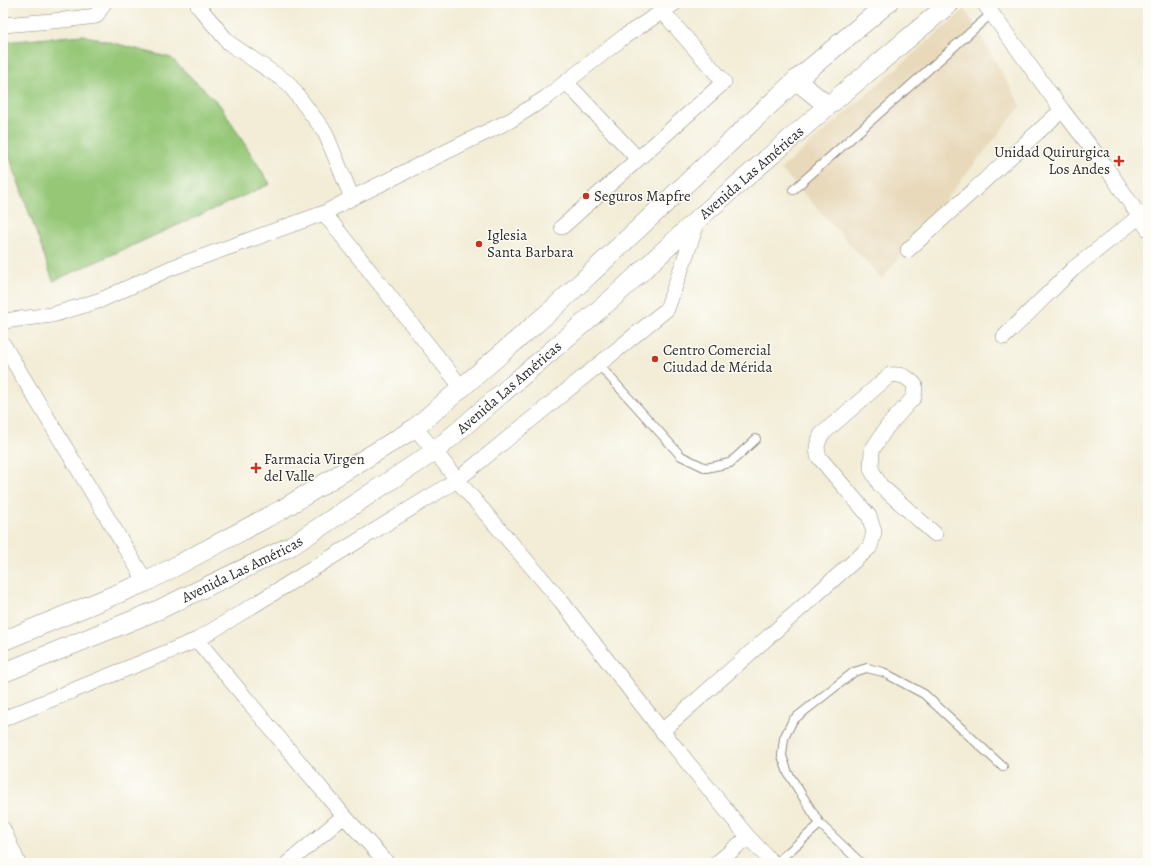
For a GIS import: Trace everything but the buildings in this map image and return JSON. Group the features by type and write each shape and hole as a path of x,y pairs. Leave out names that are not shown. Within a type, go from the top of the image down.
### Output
{"street":[{"path":"3,25 96,16 104,3"},
{"path":"198,3 198,6 229,43 288,83 324,132 352,198"},
{"path":"3,321 52,316 101,300 172,268 324,213 511,120 547,97 624,36 675,3"},
{"name":"Avenida Las Américas","path":"3,641 146,582 282,510 416,428 555,307 796,80 888,3"},
{"name":"Avenida Las Américas","path":"3,673 158,610 291,546 435,451 615,296 699,218 950,3"},
{"path":"988,8 1062,110 1144,214 1148,229"},
{"path":"562,227 724,82 662,12"},
{"path":"796,80 828,106"},
{"path":"566,82 638,159"},
{"path":"908,250 1062,110"},
{"path":"324,213 462,388"},
{"path":"1004,337 1073,269 1144,214"},
{"path":"3,719 197,640 457,480 667,309 699,218"},
{"path":"3,344 146,582"},
{"path":"662,731 870,547 874,532 869,516 818,456 817,446 821,435 890,375 899,374 908,378 915,385 914,397 887,427 872,450 871,469 880,485 935,534"},
{"path":"416,428 457,480 561,601 662,731 748,837 774,863"},
{"path":"197,640 344,816 387,863"},
{"path":"288,863 344,816"},
{"path":"3,829 18,863"},
{"path":"717,863 748,837"}],"lane":[{"path":"793,190 988,8"},
{"path":"599,365 681,456 692,462 706,468 730,463 756,439"},
{"path":"861,863 820,824 788,773 782,756 784,738 793,720 854,672 867,668 883,672 924,694 1003,767"},
{"path":"774,863 820,824"}],"shaded area":[{"path":"965,9 1021,106 882,279 781,169"}],"green space":[{"path":"83,35 171,58 220,105 270,184 53,281 3,138 3,42"}],"place":[{"name":"Unidad Quirurgica Los Andes","path":"1119,161"},
{"name":"Seguros Mapfre","path":"586,196"},
{"name":"Iglesia Santa Barbara","path":"479,244"},
{"name":"Centro Comercial Ciudad de Mérida","path":"655,359"},
{"name":"Farmacia Virgen del Valle","path":"256,468"}]}
